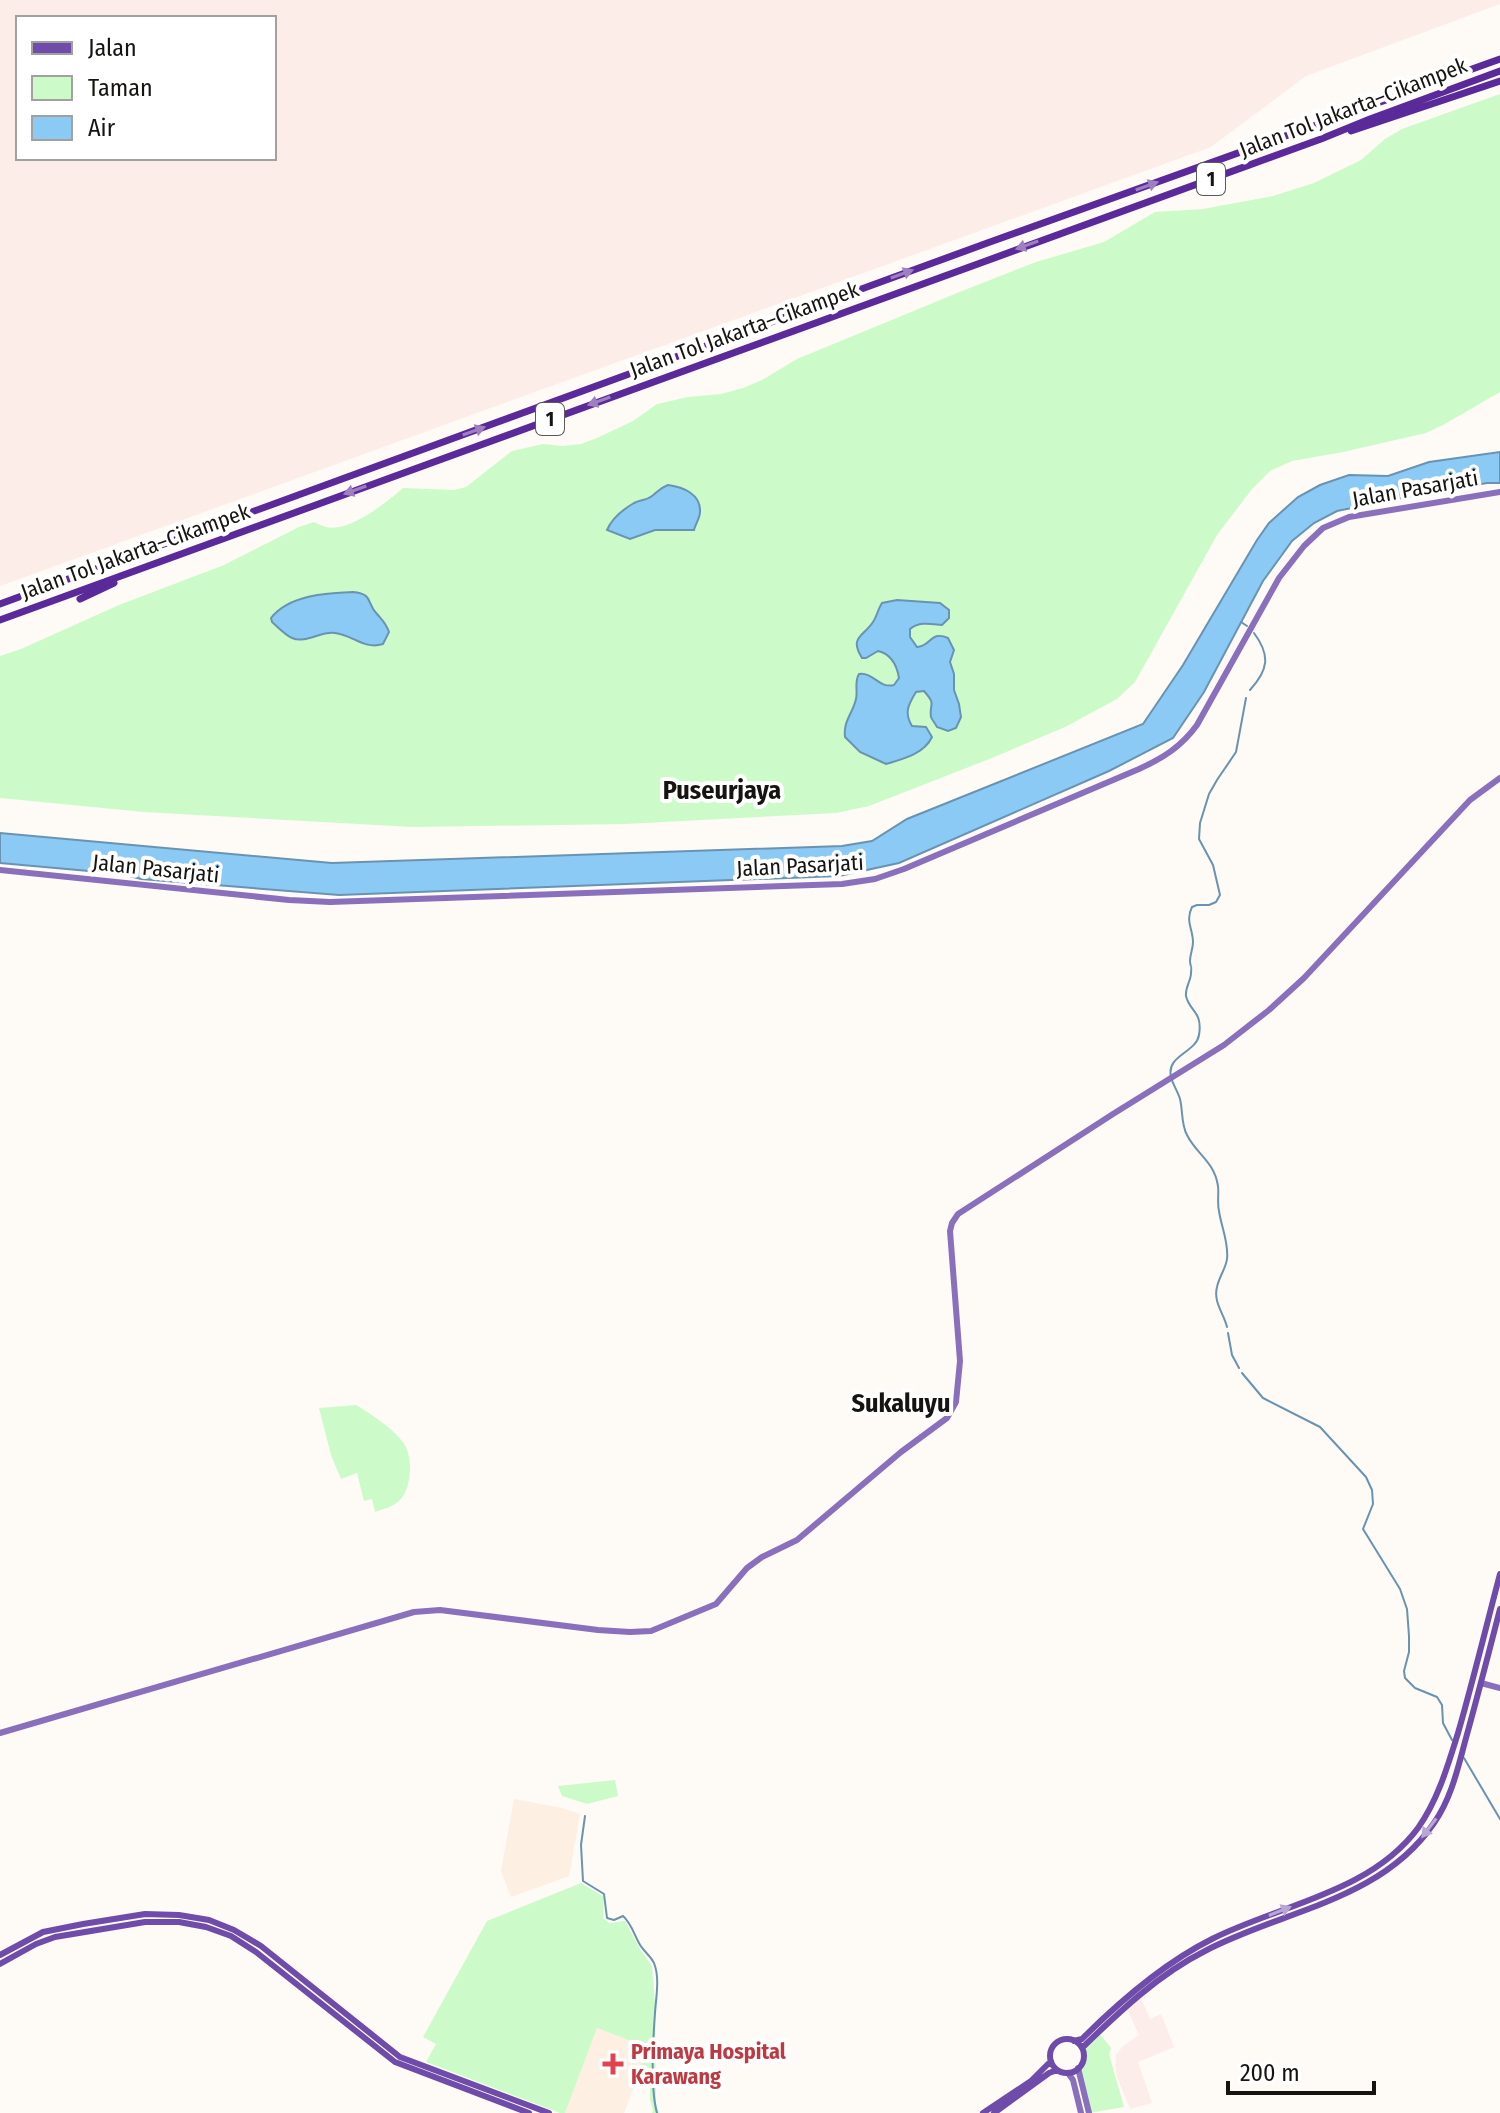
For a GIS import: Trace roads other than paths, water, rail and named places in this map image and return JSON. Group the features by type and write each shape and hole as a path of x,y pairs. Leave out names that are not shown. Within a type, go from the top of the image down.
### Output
{"highway":[{"name":"Jalan Tol Jakarta–Cikampek","path":"0,604 1500,58"},
{"name":"Jalan Tol Jakarta–Cikampek","path":"0,620 1500,71"},
{"name":"1","path":"1321,139 1372,125 1500,81"},
{"path":"80,599 152,565"}],"main road":[{"path":"1057,2070 1051,2061 1054,2045 1064,2039 1082,2039 1156,1974 1224,1934 1337,1888 1380,1863 1400,1847 1423,1820 1441,1783 1455,1744 1500,1574"},
{"path":"1082,2048 1183,1963 1229,1940 1349,1892 1380,1875 1420,1840 1435,1821 1454,1781 1500,1609"},
{"path":"0,1955 52,1930 145,1914 209,1920 261,1946 395,2062 529,2113"},
{"path":"0,1964 55,1937 145,1922 179,1922 206,1927 231,1936 256,1952 400,2057 549,2113"},
{"path":"994,2113 1049,2073 1057,2070 1068,2073 1078,2068 1084,2059 1082,2048 1074,2041"},
{"path":"983,2113 1031,2081 1051,2061"}],"street":[{"name":"Jalan Pasarjati","path":"0,870 330,902 830,884 875,879 1139,769 1176,749 1197,725 1279,578 1323,528 1349,517 1500,492"},
{"path":"0,1733 414,1612 440,1610 598,1630 641,1632 651,1631 716,1604 747,1568 797,1540 901,1452 947,1418 954,1408 960,1349 950,1231 958,1214 1224,1045 1277,1003 1470,800 1500,778"},
{"path":"1481,1683 1500,1688"},
{"path":"1078,2068 1076,2078 1081,2113"},
{"path":"1068,2073 1076,2078 1089,2113"}],"water":[{"path":"1500,452 1500,483 1337,511 1314,523 1292,541 1263,581 1204,692 1173,738 1109,771 899,863 839,876 339,895 141,879 122,874 0,863 0,833 332,863 842,846 872,841 907,819 1143,724 1183,665 1257,540 1269,523 1298,497 1349,475 1388,476 1429,462"},
{"path":"668,485 685,490 698,500 700,514 694,530 655,530 630,539 607,530 625,508"},
{"path":"353,592 367,597 385,624 389,632 383,644 364,644 335,633 297,639 272,622 271,618 279,610 298,600"},
{"path":"897,600 940,603 949,610 949,618 942,625 918,625 910,629 910,637 917,647 934,637 948,638 954,650 950,662 961,717 956,728 948,731 937,727 931,717 930,699 924,691 916,692 908,709 908,717 912,726 926,727 932,737 918,752 886,764 860,752 845,737 845,731 856,699 859,674 869,675 889,686 899,678 890,658 878,651 862,658 857,646 857,641 873,622 882,603"}],"waterway":[{"path":"1241,622 1247,626"},
{"path":"1250,690 1261,676 1265,663 1263,649 1254,633"},
{"path":"1227,1327 1216,1298 1227,1253 1218,1208 1218,1186 1213,1170 1185,1131 1171,1070 1199,1035 1199,1021 1186,996 1193,942 1189,917 1192,907 1209,905 1216,902 1220,895 1213,865 1199,839 1200,823 1209,794 1236,752 1246,698"},
{"path":"1228,1333 1232,1355 1239,1368"},
{"path":"1242,1373 1263,1398 1320,1427 1366,1477 1372,1490 1373,1504 1363,1529 1400,1589 1407,1609 1409,1652 1405,1678 1415,1688 1437,1697 1442,1705 1443,1723 1452,1740"},
{"path":"1464,1758 1500,1819"},
{"path":"585,1816 581,1845 583,1881 604,1894 607,1918 614,1920 623,1916 626,1919 656,1969 653,2091 657,2113"}],"place":[{"name":"Primaya Hospital Karawang","path":"613,2064"}],"district":[{"name":"Puseurjaya","path":"722,790"},
{"name":"Sukaluyu","path":"901,1403"}]}
